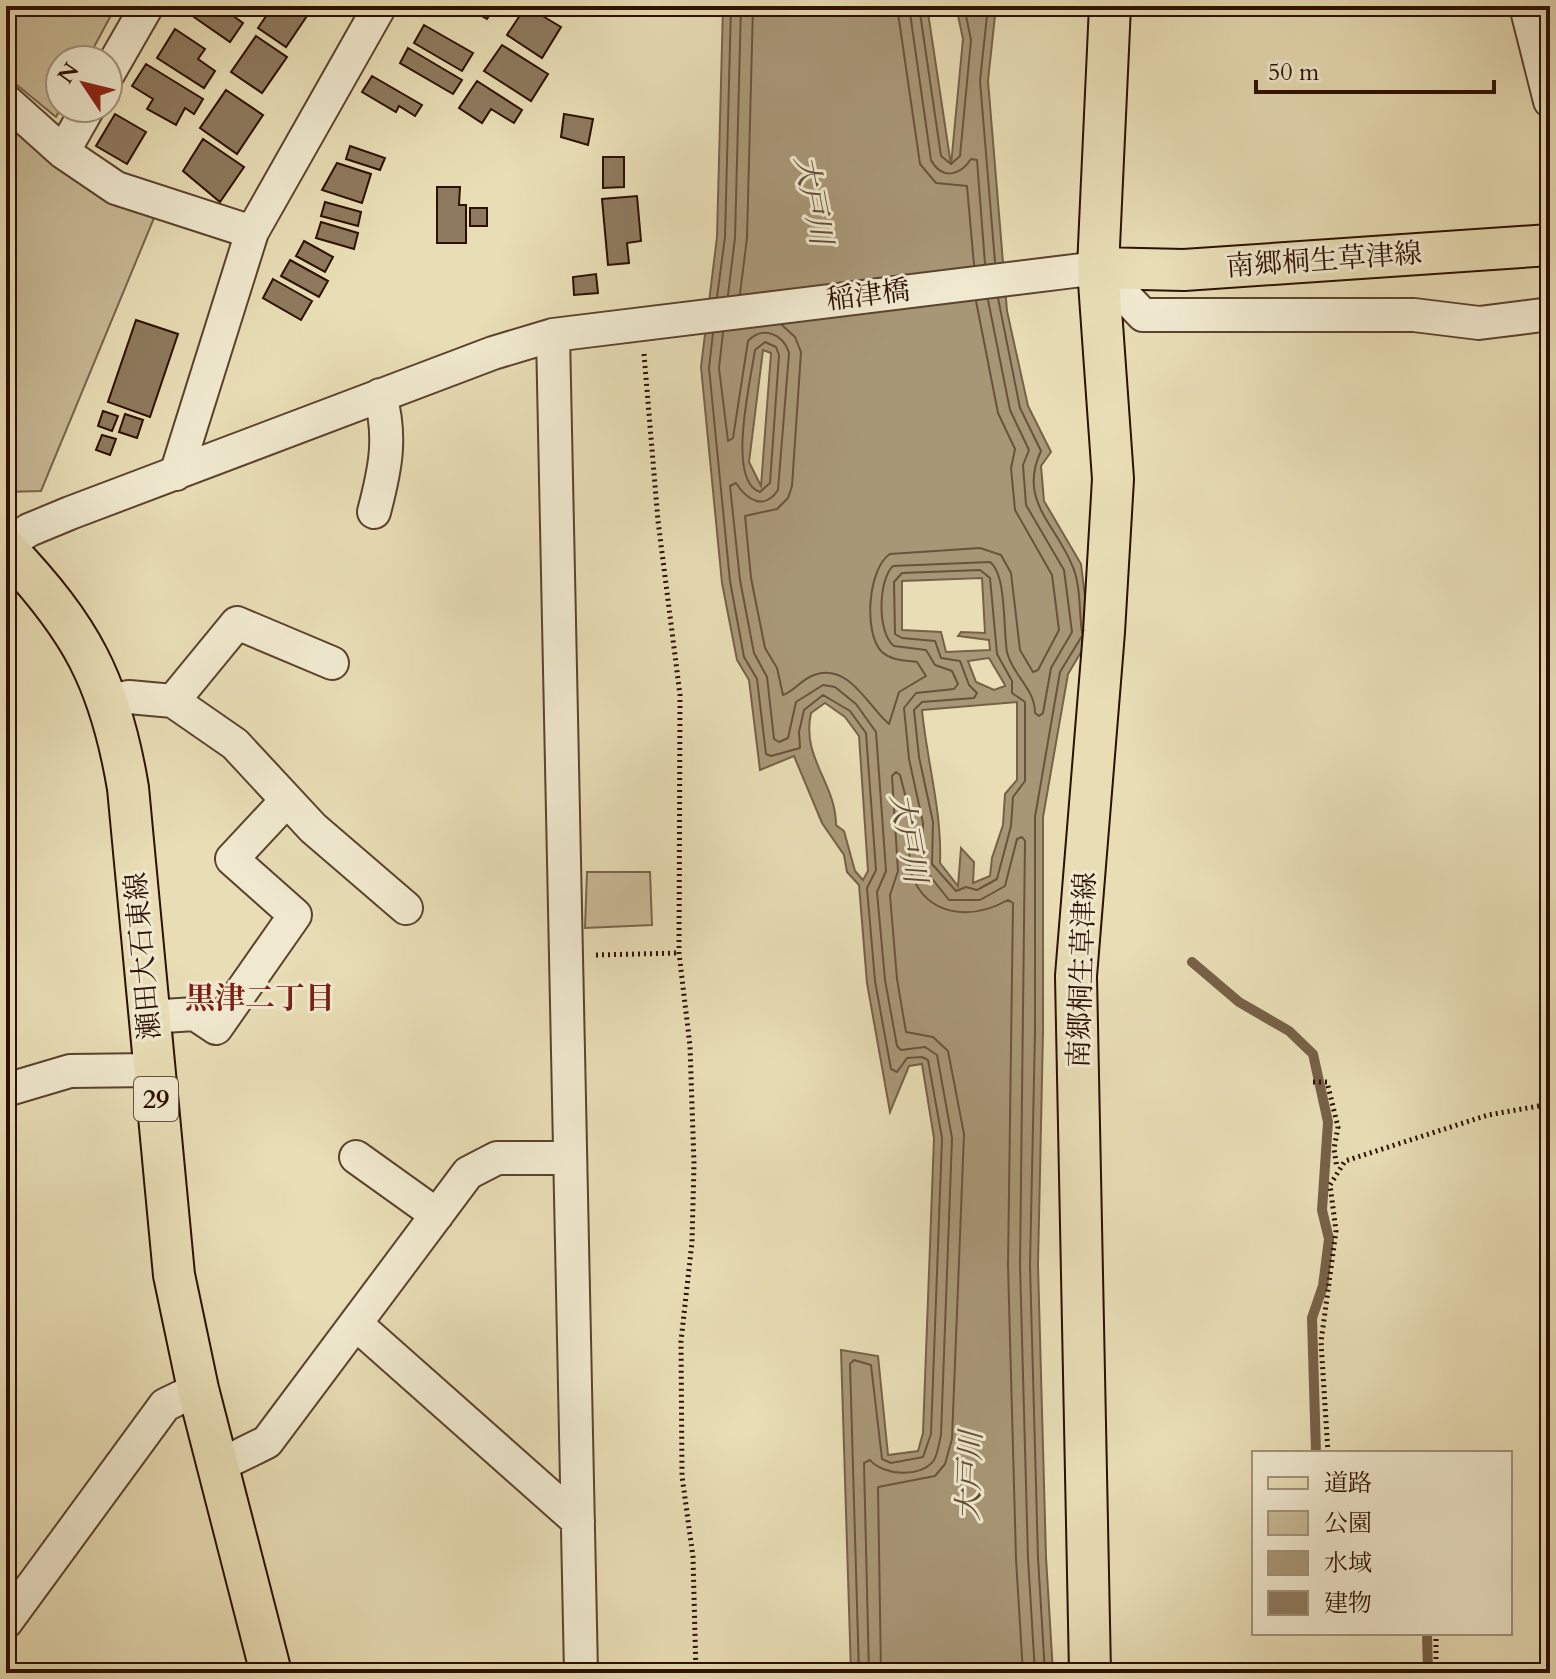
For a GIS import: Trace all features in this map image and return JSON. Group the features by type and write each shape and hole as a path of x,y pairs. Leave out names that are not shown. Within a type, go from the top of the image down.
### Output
{"main road":[{"name":"南郷桐生草津線","path":"1090,1673 1076,976 1113,479 1091,268 1110,6"},
{"name":"南郷桐生草津線","path":"1091,268 1184,270 1550,245"},
{"name":"瀬田大石東線","path":"6,547 65,615 87,648 109,701 119,736 128,788 174,1275 198,1389 271,1673"}],"street":[{"path":"124,46 147,6"},
{"path":"176,474 252,232 380,6"},
{"path":"1526,6 1550,101"},
{"path":"6,101 63,152 116,188 252,232"},
{"path":"63,152 79,124"},
{"path":"1091,268 1143,315 1414,315 1479,323 1550,314"},
{"name":"稲津橋","path":"6,547 43,524 493,353 553,335 1091,268"},
{"path":"553,335 581,1673"},
{"path":"374,512 388,451 388,422 380,395"},
{"path":"173,701 237,623 332,663"},
{"path":"109,701 129,697 173,701 235,744 313,828 406,908"},
{"path":"148,1017 195,1014 216,1028 295,915 232,859 287,800"},
{"path":"6,1090 70,1071 153,1070"},
{"path":"356,1157 437,1215"},
{"path":"220,1465 267,1442 468,1173 497,1158 570,1158"},
{"path":"356,1324 578,1521"},
{"path":"6,1622 165,1405 198,1389"}],"path":[{"path":"646,322 680,695 679,953 690,1046 694,1164 692,1242 681,1341 682,1476 693,1557 696,1673"},
{"path":"566,956 679,953"},
{"path":"1313,1082 1327,1082 1338,1127 1334,1149 1337,1169"},
{"path":"1328,1451 1321,1342 1336,1231 1330,1185 1337,1169 1345,1161 1488,1115 1550,1104"},
{"path":"1436,1635 1436,1673"}],"green space":[{"path":"6,6 116,6 96,44 44,44 44,107 6,76"},
{"path":"6,120 64,173 98,196 154,218 41,491 6,492"},
{"path":"587,872 650,872 652,925 585,928"}],"water":[{"name":"大戸川","path":"723,6 927,6 951,165 963,39 956,6 996,6 988,81 1007,311 1028,406 1051,452 1041,466 1044,501 1081,564 1090,637 1068,674 1043,817 1038,1265 1046,1557 1053,1673 851,1673 841,1350 878,1356 888,1455 918,1451 923,1433 934,1138 922,1064 909,1066 890,1112 867,983 859,885 847,872 844,855 822,823 794,756 760,770 749,680 737,660 722,583 701,367 717,237","holes":["763,350 771,353 761,486 749,462","982,578 985,633 961,632 958,636 989,640 990,650 946,652 941,632 902,630 902,581","989,658 1005,686 994,690 976,682 968,661","1017,702 1017,780 1005,794 1003,825 992,858 990,876 973,883 974,862 961,848 958,886 940,863 937,805 922,710","825,703 845,717 859,736 868,871 863,880 855,871 844,831 836,825 835,810 815,757 809,729 811,713"]}],"building":[{"path":"191,6 238,6 232,15 243,23 230,42 194,17 199,11"},
{"path":"273,6 306,6 311,10 286,47 258,28"},
{"path":"464,6 495,6 487,19"},
{"path":"526,6 561,27 542,58 507,35"},
{"path":"424,25 473,53 462,71 414,43"},
{"path":"175,29 205,49 198,59 215,71 204,88 157,58"},
{"path":"256,36 287,57 262,93 231,72"},
{"path":"502,45 548,74 531,101 484,71"},
{"path":"408,48 462,80 453,94 400,63"},
{"path":"146,64 203,99 194,114 185,108 176,125 147,109 153,99 132,86"},
{"path":"372,76 422,105 415,116 399,106 396,112 362,92"},
{"path":"477,81 522,110 514,123 491,109 482,123 459,108"},
{"path":"226,90 263,115 237,154 200,128"},
{"path":"564,114 593,119 588,145 561,137"},
{"path":"124,119 146,132 127,164 96,146 109,124 124,124"},
{"path":"203,139 244,167 220,202 183,171"},
{"path":"350,146 385,158 380,170 346,159"},
{"path":"603,157 624,157 624,187 603,188"},
{"path":"337,163 371,174 362,203 322,190"},
{"path":"437,187 460,187 459,205 466,205 466,243 437,243"},
{"path":"637,196 641,241 627,243 629,263 608,265 602,199"},
{"path":"325,202 361,212 358,226 321,216"},
{"path":"470,208 487,208 487,226 470,226"},
{"path":"321,222 358,233 354,249 316,238"},
{"path":"304,241 333,257 325,272 296,256"},
{"path":"290,260 328,281 319,297 281,276"},
{"path":"596,274 598,293 574,295 573,277"},
{"path":"273,279 312,301 301,320 263,298"},
{"path":"136,320 178,334 150,417 108,402"},
{"path":"103,411 118,416 112,431 98,426"},
{"path":"125,414 143,420 137,438 119,432"},
{"path":"102,435 116,439 110,455 96,450"}],"waterway":[{"path":"1192,962 1239,1002 1289,1031 1313,1054 1328,1122 1322,1210 1329,1239 1323,1286 1312,1318 1316,1451"},
{"path":"1427,1635 1428,1673"}],"district":[{"name":"黒津二丁目","path":"260,998"}]}
